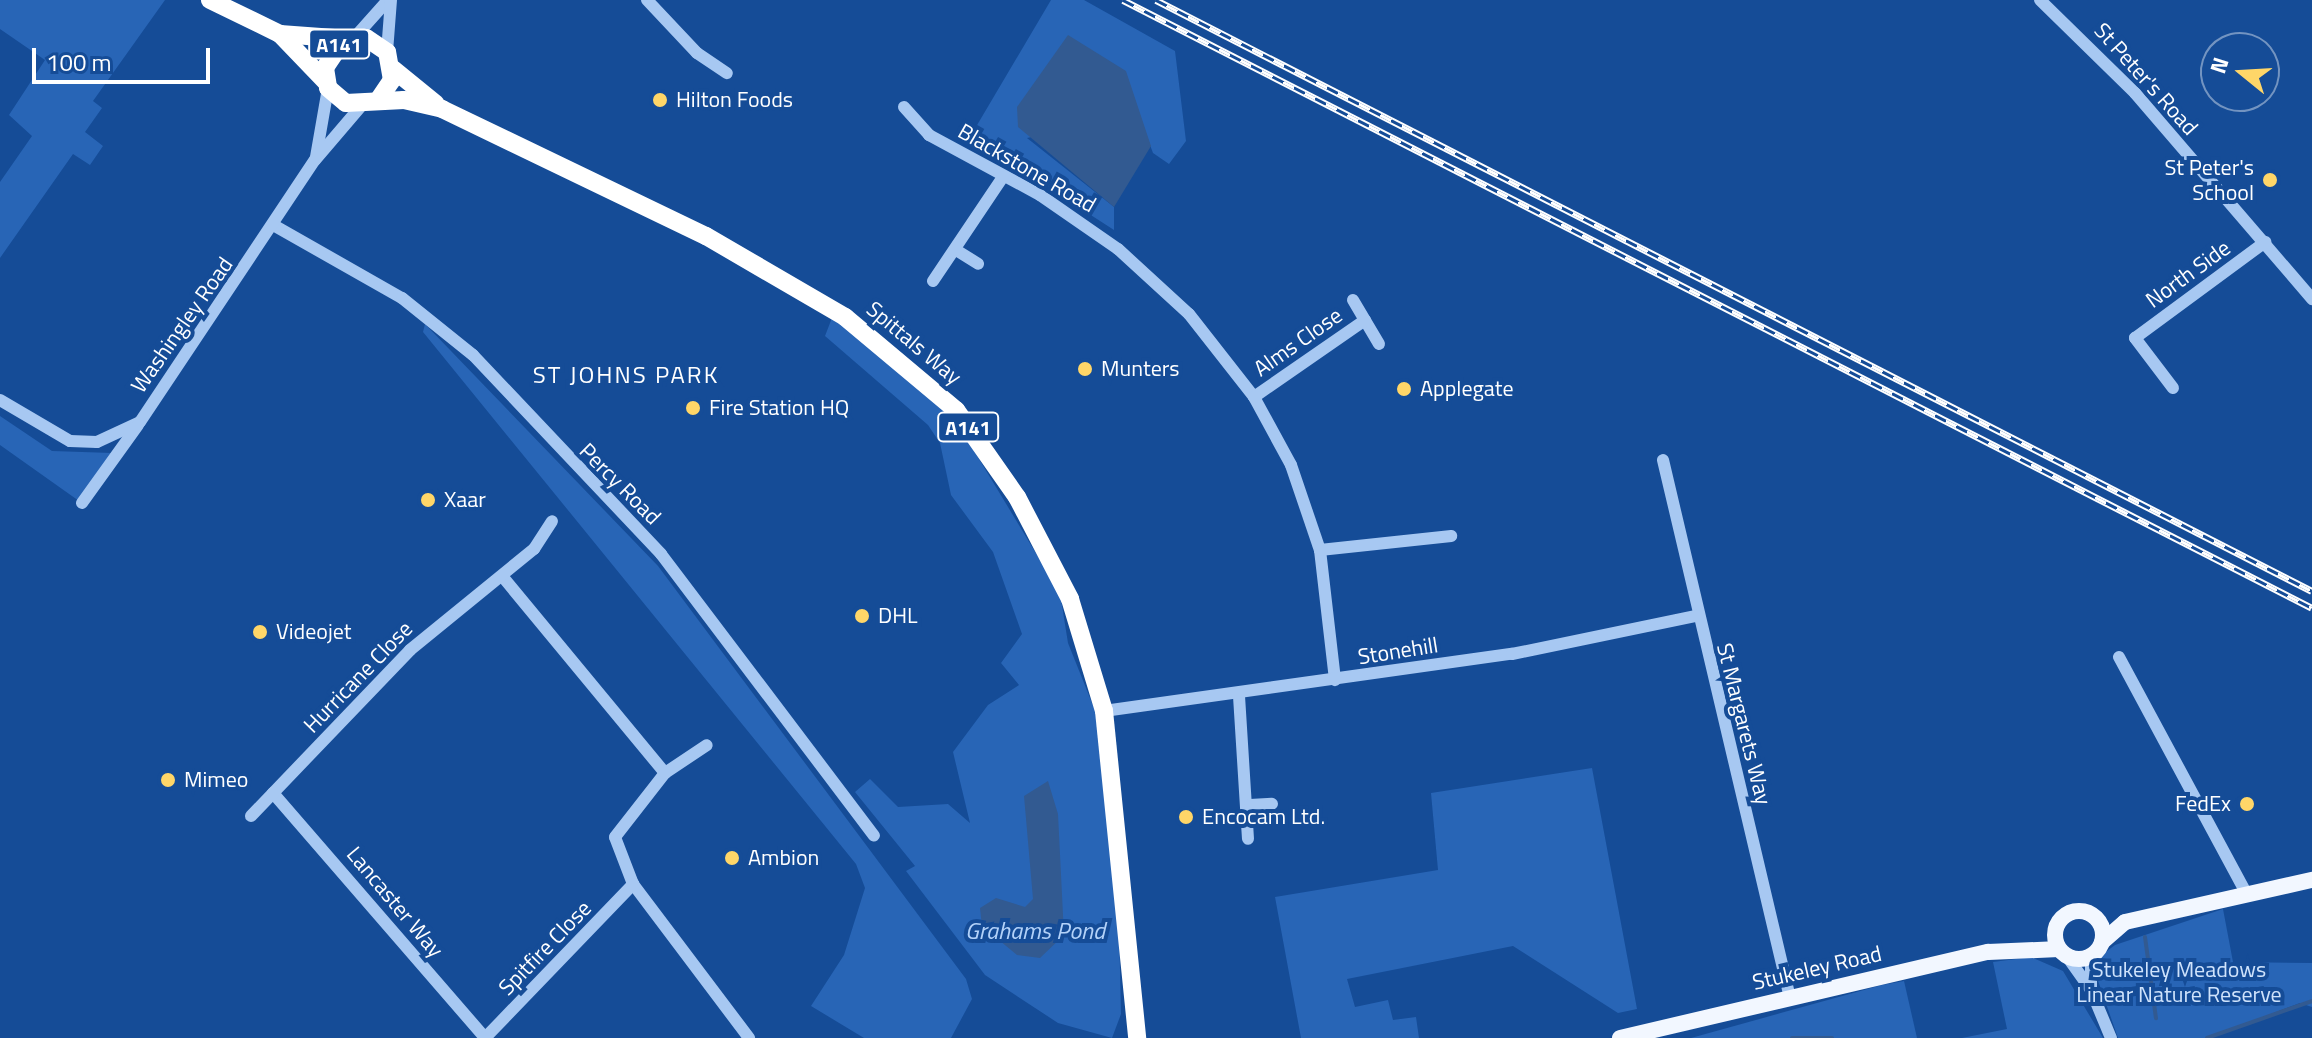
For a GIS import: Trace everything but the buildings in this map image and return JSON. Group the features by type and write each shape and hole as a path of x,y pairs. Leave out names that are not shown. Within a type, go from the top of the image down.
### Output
{"highway":[{"name":"A141","path":"210,0 280,34 327,85 371,102 442,109"},
{"name":"A141","path":"280,34 352,38 390,60 442,109"},
{"name":"A141","path":"327,85 328,56 352,38"},
{"name":"A141","path":"371,102 390,60"},
{"name":"Spittals Way","path":"442,109 781,277 878,342 956,410 1017,497 1070,599 1104,711 1132,1013 1137,1038"},
{"name":"Spittals Way","path":"1127,1038 1132,1013"}],"main road":[{"path":"2096,949 2094,917 2122,924 2312,880"},
{"name":"Stukeley Road","path":"1620,1038 2025,946 2056,930 2072,913 2094,917"},
{"path":"2096,949 2122,924"},
{"path":"2056,930 2063,952"},
{"name":"Stukeley Road","path":"2025,946 2063,952 2096,949"}],"street":[{"path":"352,38 390,0"},
{"path":"390,0 390,60"},
{"path":"647,0 697,53 727,73"},
{"name":"St Peter's Road","path":"2040,0 2099,53 2312,299"},
{"name":"Washingley Road","path":"315,160 327,85"},
{"name":"Washingley Road","path":"0,400 70,441 97,442 140,422 275,226 315,160 371,102"},
{"name":"Blackstone Road","path":"904,107 929,135 1118,249 1189,314 1254,397 1291,465 1320,550 1335,680"},
{"path":"933,281 1003,177"},
{"name":"Percy Road","path":"275,226 413,305 473,355 661,554 874,836"},
{"name":"North Side","path":"2173,388 2135,338 2265,242"},
{"path":"956,250 978,264"},
{"name":"Alms Close","path":"1353,300 1379,344"},
{"name":"Alms Close","path":"1254,397 1365,320"},
{"path":"82,503 140,422"},
{"name":"St Margarets Way","path":"1663,460 1696,616 1790,998"},
{"name":"Hurricane Close","path":"251,816 410,650 502,576 552,521"},
{"path":"1320,550 1451,536"},
{"path":"502,576 665,773"},
{"name":"Stonehill","path":"1104,711 1239,696 1696,616"},
{"path":"2119,657 2246,893"},
{"path":"1239,696 1250,805 1248,839"},
{"path":"707,745 665,773 615,837 633,884 749,1038"},
{"name":"Lancaster Way","path":"273,793 485,1038"},
{"path":"1250,805 1272,804"},
{"name":"Spitfire Close","path":"485,1038 633,884"},
{"path":"2091,990 2096,949"},
{"path":"2063,952 2091,990 2111,1038"}],"green space":[{"path":"0,0 165,0 93,101 102,108 85,132 103,146 90,165 73,154 0,258 0,182 32,136 9,115 45,60 0,29"},
{"path":"1051,0 1084,0 1175,51 1186,141 1169,164 1153,153 1138,113 1027,138 1114,207 1114,230 970,137"},
{"path":"835,310 950,411 1060,593 1068,643 1098,718 1119,927 1121,1014 1112,1038 1058,1023 985,975 906,871 915,866 855,792 870,779 898,807 948,804 970,823 953,752 988,705 1019,685 1001,663 1022,634 993,552 951,495 940,443 928,425 825,336"},
{"path":"425,324 658,566 966,979 972,999 951,1038 864,1038 811,1006 844,955 865,888 856,864 423,332"},
{"path":"0,416 52,451 112,453 79,501 0,445"},
{"path":"1592,768 1637,1009 1618,1013 1513,946 1347,979 1355,1007 1388,1000 1393,1020 1416,1017 1419,1038 1301,1038 1275,897 1438,870 1431,793"},
{"name":"Stukeley Meadows Linear Nature Reserve","path":"2223,909 2233,962 2312,963 2312,1007 2300,1003 2208,1038 2118,1038 2096,975 2099,957 2115,945"},
{"path":"2031,957 2063,971 2103,1038 1962,1038 2007,1029 1993,962"},
{"path":"1904,981 1917,1038 1691,1038 1882,985"}],"water":[{"path":"1068,35 1126,71 1151,146 1114,207 1018,127 1017,107"},
{"name":"Grahams Pond","path":"1048,781 1058,814 1064,935 1040,958 1017,955 982,926 980,908 996,898 1025,907 1033,899 1024,796"}],"waterway":[{"path":"2145,937 2156,1018"},
{"path":"2207,1038 2312,1001"},
{"path":"1792,1038 1832,1038"}],"railway":[{"path":"1123,0 2312,608"},
{"path":"1156,0 2312,591"}],"place":[{"name":"Hilton Foods","path":"660,100"},
{"name":"St Peter's School","path":"2270,180"},
{"name":"Munters","path":"1085,369"},
{"name":"Applegate","path":"1404,389"},
{"name":"Fire Station HQ","path":"693,408"},
{"name":"Xaar","path":"428,500"},
{"name":"DHL","path":"862,616"},
{"name":"Videojet","path":"260,632"},
{"name":"Mimeo","path":"168,780"},
{"name":"FedEx","path":"2247,804"},
{"name":"Encocam Ltd.","path":"1186,817"},
{"name":"Ambion","path":"732,858"}],"district":[{"name":"ST JOHNS PARK","path":"626,375"}]}
